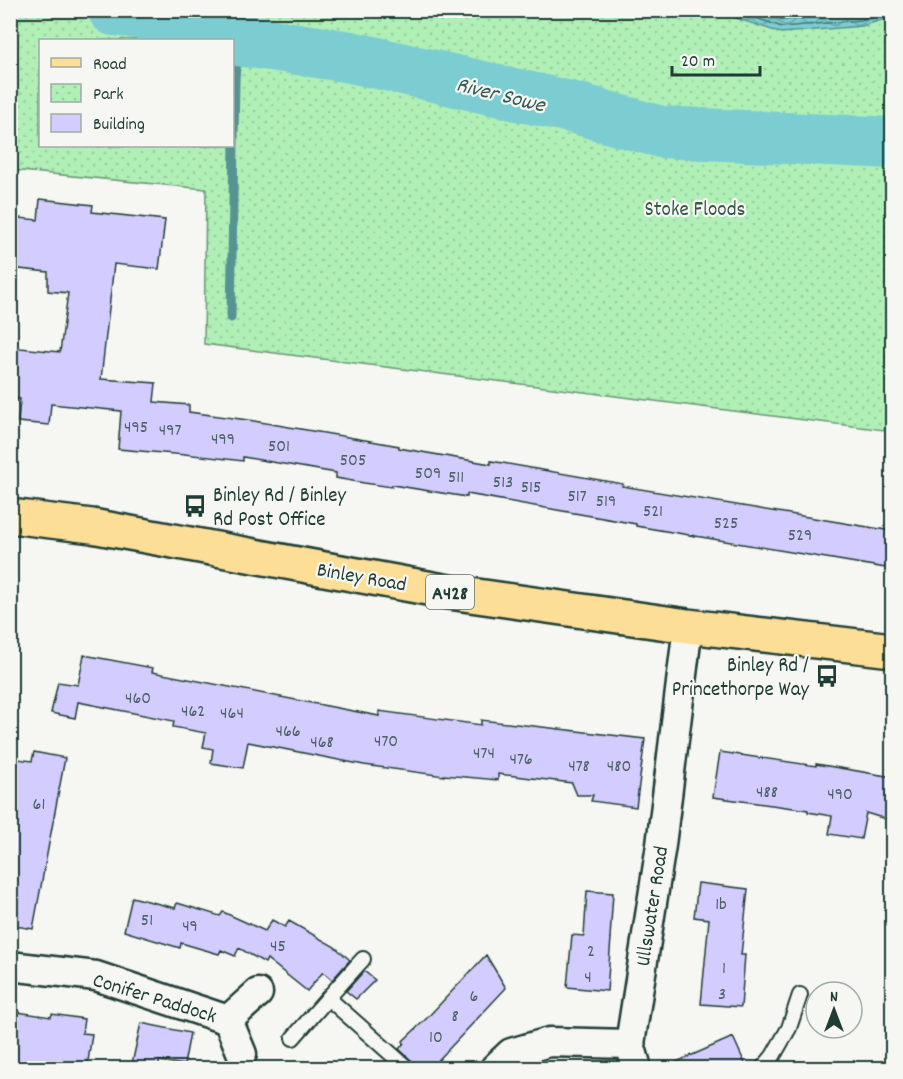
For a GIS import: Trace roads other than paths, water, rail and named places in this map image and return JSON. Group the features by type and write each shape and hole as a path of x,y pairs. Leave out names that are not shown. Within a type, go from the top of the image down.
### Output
{"main road":[{"name":"Binley Road","path":"10,516 92,526 449,592 688,626 892,650"}],"street":[{"name":"Ullswater Road","path":"495,1068 511,1053 549,1042 633,1056 688,626"},
{"name":"Conifer Paddock","path":"10,966 96,976 228,1020 242,1053"},
{"name":"Conifer Paddock","path":"228,1020 258,993"}],"lane":[{"path":"293,1038 363,959"},
{"path":"764,1068 789,1028 800,995"},
{"path":"328,998 407,1068"}],"water":[{"path":"892,10 892,17 862,26 781,33 715,11"}],"waterway":[{"name":"River Sowe","path":"114,10 166,17 238,40 351,57 579,109 661,132 892,143"},
{"path":"234,140 238,40"},
{"path":"231,318 234,147"}],"place":[{"name":"Binley Rd / Binley Rd Post Office","path":"195,506"},
{"name":"Binley Rd / Princethorpe Way","path":"827,676"}],"park label":[{"name":"Stoke Floods","path":"695,208"}]}
